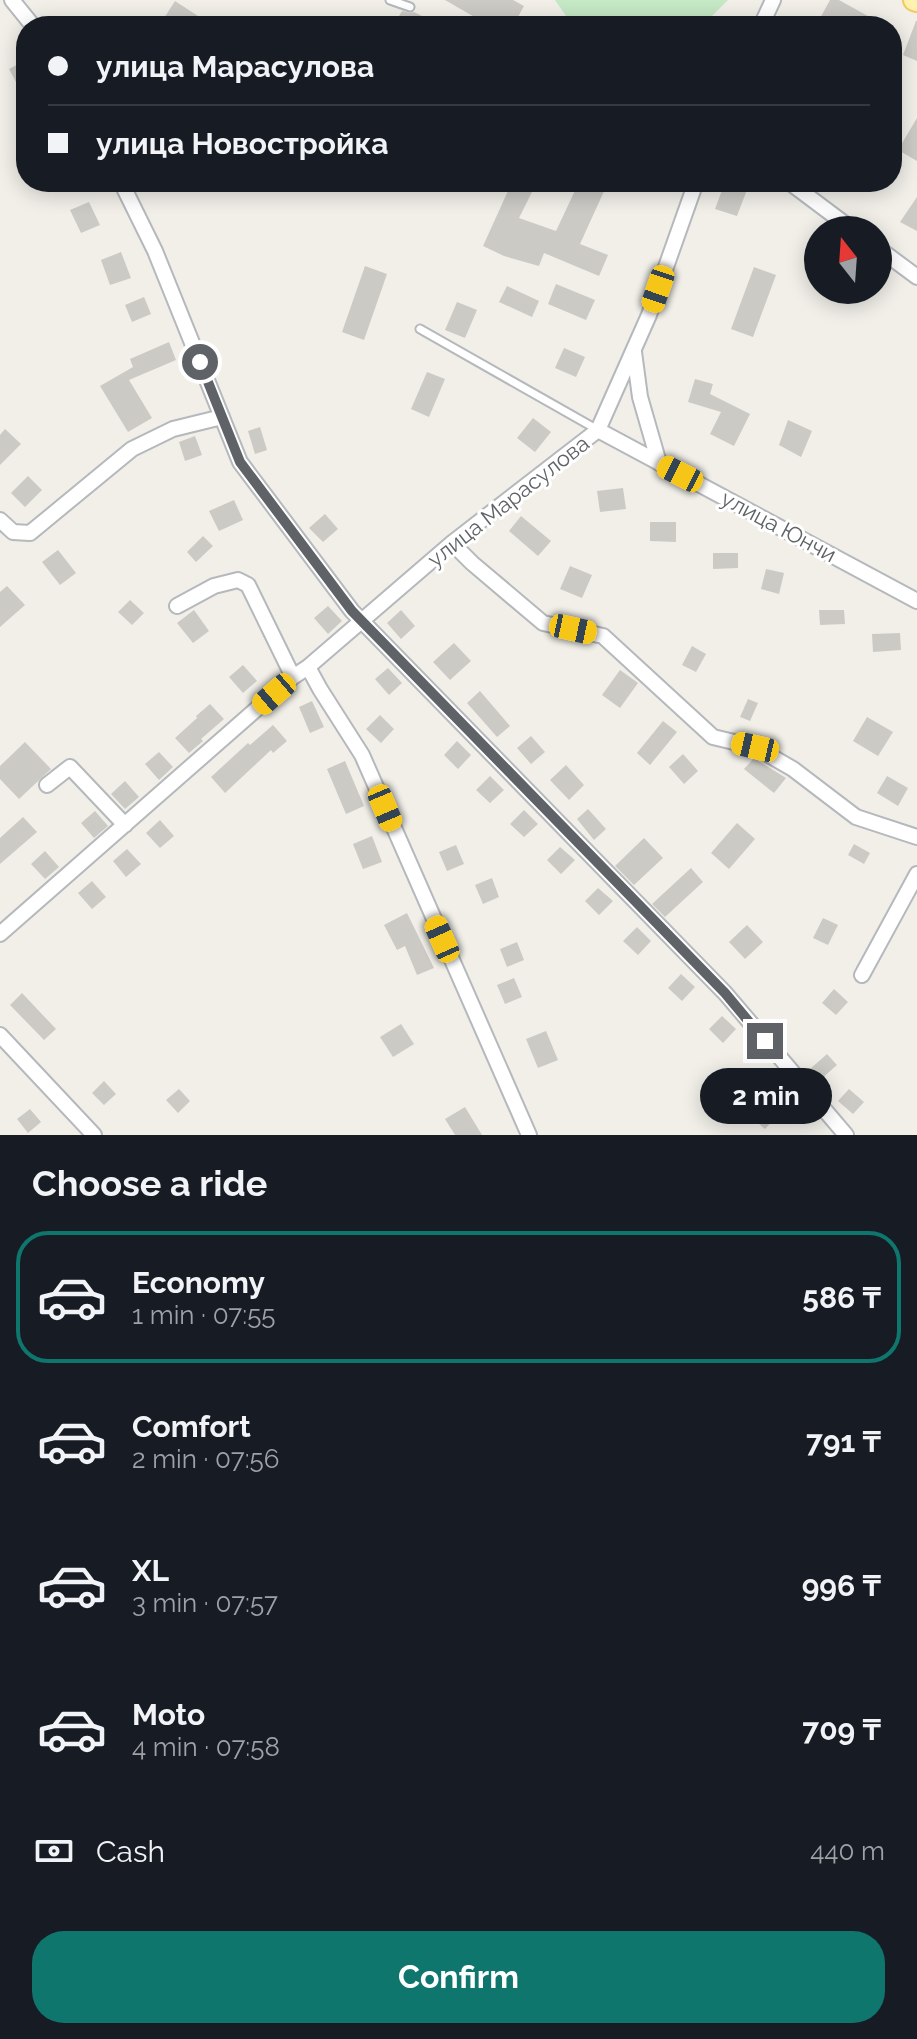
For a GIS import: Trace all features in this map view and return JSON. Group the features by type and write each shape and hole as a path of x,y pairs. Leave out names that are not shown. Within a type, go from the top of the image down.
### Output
{"street":[{"path":"12,0 25,16"},
{"path":"126,192 155,251 240,462 352,611 725,993 846,1135"},
{"name":"улица Марасулова","path":"0,934 293,677 452,543 598,430 634,352 692,192"},
{"path":"802,192 834,216"},
{"path":"892,258 917,277"},
{"path":"634,352 640,397 659,463"},
{"path":"0,520 13,532 30,533 132,449 173,429 222,417"},
{"name":"улица Юнчи","path":"598,430 917,601"},
{"path":"452,543 543,623 603,636 713,737 755,747 793,769 856,817 917,837"},
{"path":"177,606 214,586 238,580 248,585 293,677"},
{"path":"308,667 362,755 529,1135"},
{"path":"47,785 70,767 125,825"},
{"path":"862,975 917,874"},
{"path":"0,1035 94,1135"}],"lane":[{"path":"390,0 410,7"},
{"path":"420,329 598,430"}],"green space":[{"path":"555,0 728,0 712,16 566,16"}],"building":[{"path":"445,0 513,0 524,6 518,16 473,16"},
{"path":"830,0 839,0 868,16 821,16"},
{"path":"175,1 198,16 165,16"},
{"path":"402,11 422,16 399,16"},
{"path":"917,21 917,61 903,55"},
{"path":"16,65 16,82 9,69"},
{"path":"917,118 917,161 902,152 902,143"},
{"path":"507,192 532,192 519,218 556,231 574,192 604,192 580,244 608,255 599,276 544,253 539,266 483,246"},
{"path":"721,192 746,192 737,216 715,209"},
{"path":"917,197 917,231 900,222"},
{"path":"89,202 100,225 81,233 70,210"},
{"path":"121,252 131,278 110,285 101,260"},
{"path":"365,266 387,274 364,340 342,332"},
{"path":"754,267 776,275 753,337 731,329"},
{"path":"556,284 595,300 586,320 548,304"},
{"path":"507,286 539,301 532,317 499,302"},
{"path":"144,297 151,314 132,322 125,305"},
{"path":"457,302 477,310 465,338 445,330"},
{"path":"169,342 176,360 129,380 152,418 128,432 100,386 133,367 130,359"},
{"path":"564,348 585,357 576,377 555,368"},
{"path":"427,372 445,379 429,417 411,409"},
{"path":"695,379 713,384 710,394 750,414 734,446 710,434 721,412 688,402"},
{"path":"533,418 551,432 535,452 517,438"},
{"path":"788,420 812,431 801,457 779,445"},
{"path":"260,427 267,450 255,454 248,431"},
{"path":"5,429 21,444 0,465 0,435"},
{"path":"195,436 202,455 185,461 179,442"},
{"path":"28,476 42,490 25,507 11,493"},
{"path":"623,488 626,509 600,512 597,491"},
{"path":"234,500 243,520 219,531 209,511"},
{"path":"325,514 338,529 323,542 309,528"},
{"path":"521,516 551,541 538,556 509,531"},
{"path":"650,522 676,522 676,542 650,541"},
{"path":"203,536 213,546 196,562 187,552"},
{"path":"58,550 76,573 60,585 42,562"},
{"path":"713,553 738,553 738,568 713,569"},
{"path":"570,566 592,575 582,598 560,589"},
{"path":"766,569 784,573 779,594 761,589"},
{"path":"7,586 25,605 0,627 0,592"},
{"path":"130,600 144,613 132,625 118,612"},
{"path":"328,606 342,621 328,634 314,618"},
{"path":"194,610 209,631 193,643 177,623"},
{"path":"401,610 415,626 401,639 387,623"},
{"path":"819,610 844,610 845,624 820,625"},
{"path":"900,633 901,650 873,652 872,634"},
{"path":"454,643 471,661 450,680 433,662"},
{"path":"692,646 706,654 696,672 682,665"},
{"path":"243,665 257,681 243,693 229,677"},
{"path":"388,668 402,683 389,695 375,679"},
{"path":"620,670 638,683 620,708 602,695"},
{"path":"480,691 510,726 497,737 467,703"},
{"path":"748,699 758,703 750,721 740,717"},
{"path":"312,701 324,727 310,733 299,707"},
{"path":"210,704 224,719 189,753 175,738"},
{"path":"380,715 394,729 381,743 366,729"},
{"path":"867,717 893,732 878,756 853,741"},
{"path":"663,721 677,732 650,765 637,753"},
{"path":"273,725 287,741 273,753 271,750 225,793 211,777"},
{"path":"531,736 545,752 531,764 517,748"},
{"path":"457,741 471,755 458,769 444,755"},
{"path":"25,742 51,769 19,799 0,779 0,766"},
{"path":"159,752 173,767 159,780 145,764"},
{"path":"683,754 698,771 684,784 669,767"},
{"path":"754,758 786,778 774,793 744,769"},
{"path":"345,761 364,806 346,814 327,769"},
{"path":"566,765 584,785 569,800 550,780"},
{"path":"490,776 504,790 490,803 476,790"},
{"path":"887,776 908,788 898,806 877,793"},
{"path":"125,781 139,797 125,809 111,794"},
{"path":"588,809 606,829 594,840 577,819"},
{"path":"524,810 538,824 524,837 510,824"},
{"path":"95,811 108,826 94,838 81,823"},
{"path":"23,817 37,832 0,864 0,838"},
{"path":"160,820 174,836 160,848 146,833"},
{"path":"737,823 755,839 729,869 711,853"},
{"path":"372,836 382,862 363,869 353,844"},
{"path":"644,838 663,858 634,885 615,866"},
{"path":"854,844 870,853 864,864 848,855"},
{"path":"456,845 464,864 447,871 439,852"},
{"path":"560,847 575,860 561,874 547,860"},
{"path":"127,849 141,864 126,877 113,861"},
{"path":"45,851 59,867 45,879 31,864"},
{"path":"691,868 703,882 665,917 652,904"},
{"path":"492,878 499,897 483,904 475,885"},
{"path":"92,881 106,897 92,909 78,893"},
{"path":"598,888 613,901 599,915 585,901"},
{"path":"407,913 434,968 417,975 405,946 397,950 384,925"},
{"path":"823,918 838,925 828,945 813,938"},
{"path":"747,925 763,942 745,959 729,942"},
{"path":"637,927 651,941 638,955 623,941"},
{"path":"517,942 524,960 507,967 500,949"},
{"path":"681,974 695,987 682,1001 668,988"},
{"path":"514,978 522,997 505,1004 497,985"},
{"path":"834,989 848,1002 836,1015 822,1003"},
{"path":"22,993 56,1029 44,1040 10,1005"},
{"path":"722,1016 736,1029 723,1043 709,1029"},
{"path":"401,1024 414,1044 393,1057 380,1037"},
{"path":"546,1031 558,1060 538,1068 526,1039"},
{"path":"827,1054 837,1065 820,1080 810,1069"},
{"path":"104,1081 116,1094 104,1105 92,1093"},
{"path":"179,1089 190,1101 178,1113 166,1100"},
{"path":"849,1089 864,1102 853,1114 838,1101"},
{"path":"764,1102 778,1115 765,1129 750,1116"},
{"path":"465,1107 482,1135 455,1135 445,1119"},
{"path":"30,1109 41,1122 28,1133 17,1119"}],"route":[{"path":"200,362 240,462 352,611 725,993 765,1041"}]}
